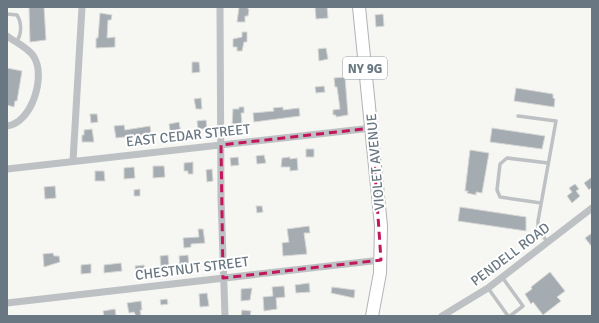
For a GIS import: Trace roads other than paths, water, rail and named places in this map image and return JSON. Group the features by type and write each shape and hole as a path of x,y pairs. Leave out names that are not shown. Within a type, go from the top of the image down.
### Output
{"main road":[{"name":"VIOLET AVENUE","path":"359,7 381,226 381,260 372,316"}],"street":[{"path":"73,161 82,7"},
{"path":"220,7 223,278 226,308 225,316"},
{"path":"7,36 33,55 38,65 38,81 27,114 18,123 7,126"},
{"name":"EAST CEDAR STREET","path":"7,169 372,128"},
{"name":"PENDELL ROAD","path":"442,316 488,288 592,208"},
{"name":"CHESTNUT STREET","path":"7,303 381,260"}],"lane":[{"path":"7,14 17,15 19,18 20,36 16,42"},
{"path":"518,116 556,121 538,228 547,242"},
{"path":"541,203 500,197 497,190 500,164 507,158 548,163"},
{"path":"488,288 509,316 523,306 502,277"}]}
